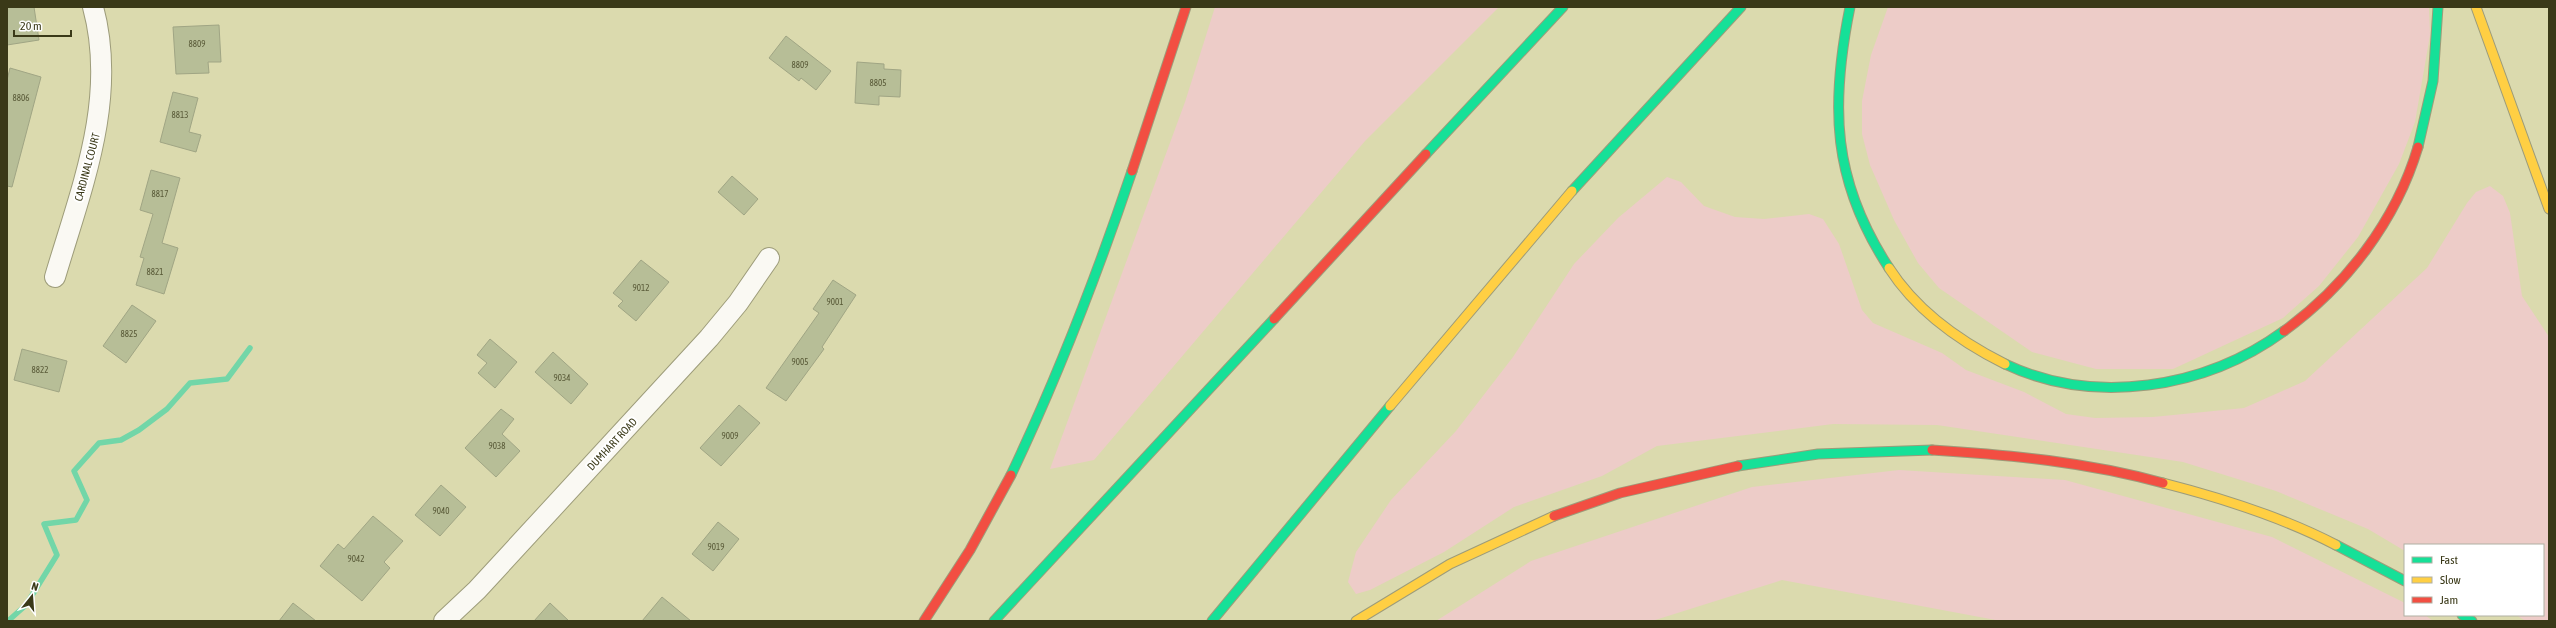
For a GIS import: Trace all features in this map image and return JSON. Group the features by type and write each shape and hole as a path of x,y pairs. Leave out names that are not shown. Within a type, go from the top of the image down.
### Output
{"main road":[{"path":"924,621 994,510 1030,438 1062,364 1109,239 1186,7"},
{"path":"994,621 1563,7"},
{"path":"1212,621 1555,209 1674,76 1741,7"},
{"path":"1850,7 1843,33 1836,91 1838,139 1848,184 1861,224 1882,261 1912,300 1946,330 1986,355 2029,374 2080,386 2130,387 2184,380 2231,364 2273,340 2307,314 2346,274 2376,236 2398,198 2417,150 2431,98 2437,57 2438,7"},
{"path":"2476,7 2549,209"},
{"path":"1356,621 1398,593 1460,558 1546,520 1621,493 1710,471 1798,456 1888,451 1967,450 2051,459 2137,476 2213,496 2276,519 2331,543 2404,580"}],"street":[{"name":"CARDINAL COURT","path":"55,276 93,149 100,109 103,69 99,28 93,7"},
{"name":"DUMHART ROAD","path":"444,621 477,590 710,338 738,303 769,258"}],"shaded area":[{"path":"1215,7 1499,7 1365,141 1094,460 1050,469 1185,102"},
{"path":"1888,7 2429,7 2430,35 2415,122 2399,164 2358,237 2319,286 2283,318 2173,369 2096,369 2032,352 1939,288 1918,263 1894,220 1870,165 1862,134 1862,101 1871,55"},
{"path":"1667,177 1681,182 1704,206 1735,217 1764,219 1809,214 1823,219 1839,244 1862,310 1873,323 1942,353 1966,370 2024,392 2066,414 2095,418 2153,417 2244,408 2305,381 2427,268 2467,203 2476,192 2490,186 2503,196 2510,213 2522,296 2549,337 2549,621 2526,621 2518,616 2544,616 2544,544 2404,544 2404,550 2368,529 2276,491 2183,462 1937,425 1833,424 1657,446 1602,476 1514,507 1444,552 1370,590 1356,594 1348,582 1356,552 1391,500 1456,431 1513,357 1574,264 1618,218"},
{"path":"1899,470 2065,480 2272,537 2404,603 2404,616 2426,616 2433,621 2001,621 1782,580 1652,621 1436,621 1531,561 1752,487"}],"building":[{"path":"7,7 34,7 39,40 7,45"},
{"path":"219,25 221,62 208,62 209,73 176,74 173,27"},
{"path":"786,36 831,71 816,90 801,78 799,81 769,58"},
{"path":"857,62 884,64 884,69 901,70 900,97 879,96 879,105 855,103"},
{"path":"10,68 41,77 12,187 7,186 7,80"},
{"path":"173,92 198,98 189,132 201,135 196,152 160,142"},
{"path":"151,170 180,178 162,243 178,248 164,294 136,285 144,258 140,257 153,214 140,210"},
{"path":"732,176 758,199 744,215 718,192"},
{"path":"641,260 669,282 636,321 618,306 623,301 613,293"},
{"path":"833,280 856,295 822,347 824,349 786,401 766,388 819,313 813,309"},
{"path":"132,305 156,321 126,363 103,346"},
{"path":"490,339 517,362 495,388 478,373 487,363 477,355"},
{"path":"22,349 67,361 59,392 14,380"},
{"path":"553,352 588,384 571,404 535,372"},
{"path":"739,405 760,423 721,466 700,448"},
{"path":"501,409 514,419 502,434 520,451 496,477 465,448"},
{"path":"441,485 466,507 440,536 415,515"},
{"path":"373,516 403,541 384,562 390,568 362,601 320,566 338,544 344,549"},
{"path":"718,522 739,539 713,571 692,554"},
{"path":"662,597 691,621 642,621"},
{"path":"293,603 316,621 279,621"},
{"path":"550,603 569,621 534,621"}],"waterway":[{"path":"8,621 26,605 57,555 44,524 76,520 87,500 74,471 99,443 121,440 139,430 167,409 190,383 227,379 250,348"}],"traffic: fast":[{"path":"1426,154 1563,7"},
{"path":"1572,191 1741,7"},
{"path":"1850,7 1840,77 1839,110 1841,142 1846,173 1856,204 1870,236 1889,268"},
{"path":"2418,147 2433,81 2438,7"},
{"path":"1011,475 1061,363 1105,248 1132,171"},
{"path":"994,621 1274,319"},
{"path":"2005,364 2039,377 2075,385 2112,387 2148,385 2184,378 2220,367 2253,351 2284,331"},
{"path":"1212,621 1390,406"},
{"path":"1738,466 1818,454 1932,450"},
{"path":"2336,545 2404,580"},
{"path":"2464,616 2472,621"}],"traffic: slow":[{"path":"2476,7 2549,209"},
{"path":"1390,406 1572,191"},
{"path":"1889,268 1912,298 1941,324 1972,346 2005,364"},
{"path":"2163,483 2251,509 2273,517 2336,545"},
{"path":"1356,621 1450,564 1554,516"}],"traffic: jam":[{"path":"1132,171 1186,7"},
{"path":"2284,331 2328,294 2348,273 2366,250 2396,201 2418,147"},
{"path":"1274,319 1426,154"},
{"path":"1932,450 2049,460 2106,470 2163,483"},
{"path":"1554,516 1620,493 1738,466"},
{"path":"924,621 970,550 1011,475"}]}
